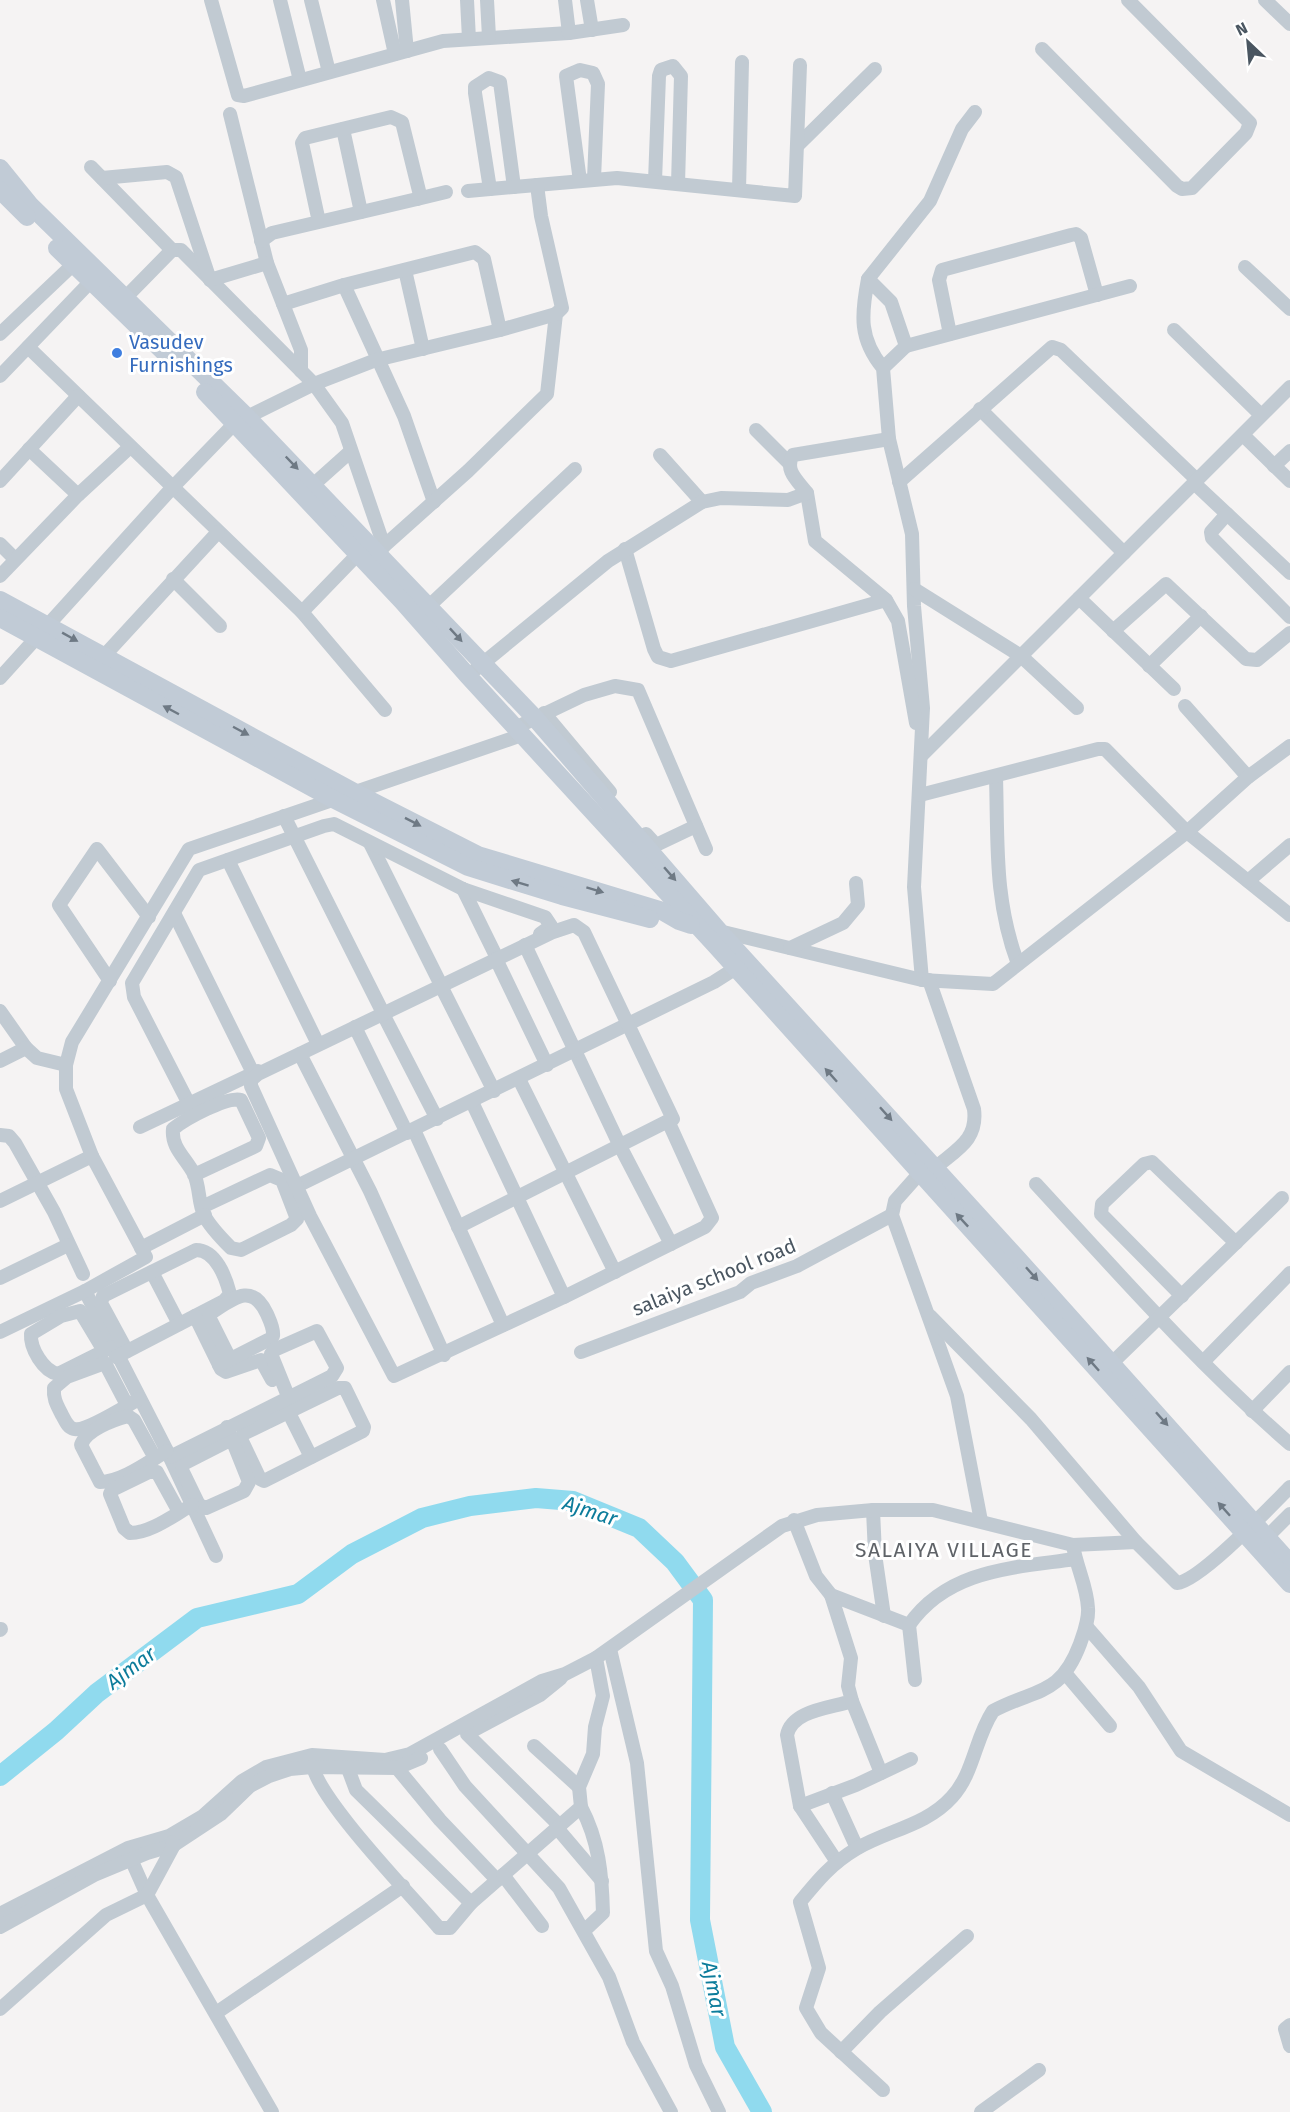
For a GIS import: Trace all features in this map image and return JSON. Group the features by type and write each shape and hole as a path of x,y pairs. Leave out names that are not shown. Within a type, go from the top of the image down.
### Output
{"street":[{"path":"212,0 238,95 244,96 443,41 569,33 623,25"},
{"path":"280,0 300,80"},
{"path":"312,0 329,72"},
{"path":"383,0 401,53"},
{"path":"401,53 402,0"},
{"path":"467,0 469,39"},
{"path":"487,0 489,37"},
{"path":"566,0 569,33"},
{"path":"587,0 592,30"},
{"path":"1042,50 1177,186 1182,189 1192,188 1246,133 1250,123 1128,0"},
{"path":"1265,0 1290,24"},
{"path":"739,190 742,62"},
{"path":"468,191 617,178 795,196 800,64"},
{"path":"655,181 659,76 661,70 673,66 681,76 678,184"},
{"path":"798,145 875,69"},
{"path":"580,70 593,73 598,84 587,180 566,76 580,70"},
{"path":"490,189 475,93 475,87 489,78 500,82 514,187"},
{"path":"975,112 962,129 930,201 868,279 861,310 870,353 883,368 889,439 912,534 923,708 914,887 926,980 974,1109 976,1125 969,1138 934,1179 895,1201 892,1215 957,1396 981,1521"},
{"path":"230,114 267,263 301,350 301,371"},
{"path":"319,222 302,143 305,138 391,117 402,122 420,195 417,199"},
{"path":"343,129 362,212"},
{"path":"91,167 172,250"},
{"path":"0,168 78,260"},
{"path":"102,178 167,172 177,177 210,279"},
{"path":"0,678 40,630 172,488 241,420 314,384 376,360 556,314 562,308 561,296 541,216 537,185"},
{"path":"0,190 95,276 241,420 382,550 429,606 483,664 539,716 656,845 696,826"},
{"path":"261,241 272,233 446,192"},
{"path":"950,334 939,280 942,270 1071,235 1076,234 1082,238 1097,295"},
{"path":"126,297 172,250 181,250 314,384 342,423 382,550"},
{"path":"283,304 344,285 475,252 484,259 500,330"},
{"path":"3,326 78,260"},
{"path":"210,279 267,263"},
{"path":"1245,267 1290,309"},
{"path":"405,270 423,349"},
{"path":"95,276 126,297 241,420 468,676 697,926 934,1179 1112,1363 1250,1527 1290,1584"},
{"path":"0,376 95,276"},
{"path":"868,279 891,302 906,346"},
{"path":"344,285 376,360 404,416 434,502"},
{"path":"883,368 906,346 1130,286"},
{"path":"382,550 547,394 556,314"},
{"path":"1174,330 1261,415"},
{"path":"28,347 302,612 385,710"},
{"path":"899,482 1046,349 1057,348 1290,573"},
{"path":"921,756 1290,387"},
{"path":"0,481 78,396"},
{"path":"980,410 1124,553"},
{"path":"756,430 789,463"},
{"path":"1243,435 1290,481"},
{"path":"889,439 793,455 789,463 789,470 807,493 815,541 885,600 898,621 917,725"},
{"path":"0,576 78,495 129,447"},
{"path":"29,449 78,495"},
{"path":"313,484 351,451"},
{"path":"1274,466 1290,451"},
{"path":"660,455 702,502"},
{"path":"429,606 575,469"},
{"path":"468,676 625,549 702,502 722,498 788,500 807,493"},
{"path":"1227,514 1211,532 1212,538 1290,617"},
{"path":"104,656 218,532"},
{"path":"0,544 15,559"},
{"path":"625,549 654,649 658,657 670,661 885,600"},
{"path":"302,612 358,553"},
{"path":"173,579 220,626"},
{"path":"1113,631 1166,584 1251,661 1257,660 1290,633"},
{"path":"914,589 1021,656 1077,708"},
{"path":"1079,598 1174,689"},
{"path":"0,600 40,630 333,799 468,867 562,896 661,922 679,921"},
{"path":"1149,666 1202,616"},
{"path":"0,618 40,630 104,656 354,792 481,856 660,910 679,921 926,980 993,984 1186,832 1248,777 1290,746"},
{"path":"0,1332 85,1291 146,1257 92,1156 66,1089 66,1065 72,1042 189,849 519,732 539,716 584,695 615,686 638,690 706,849"},
{"path":"1185,706 1248,777"},
{"path":"539,716 719,931 934,1179 1250,1527"},
{"path":"920,795 1105,750 1186,832 1290,915"},
{"path":"996,777 999,898 1006,931 1018,964"},
{"path":"284,816 437,1119"},
{"path":"140,1127 189,1104 317,1042 382,1012 496,957 548,930 549,920 463,890 334,824 199,870 132,983 134,997 189,1104"},
{"path":"370,843 494,1091"},
{"path":"1248,881 1290,845"},
{"path":"110,981 59,905 97,849 149,917"},
{"path":"228,860 317,1042"},
{"path":"790,948 843,923 858,905 856,883"},
{"path":"463,890 547,1065"},
{"path":"174,913 253,1073"},
{"path":"458,1227 673,1119 584,932 574,925 496,957"},
{"path":"525,945 620,1146 671,1244"},
{"path":"297,1186 576,1051 714,982 736,968"},
{"path":"0,1011 26,1048 37,1058 66,1065"},
{"path":"382,1012 251,1080 251,1086 297,1186 394,1376 564,1297 705,1227 712,1218 668,1121"},
{"path":"355,1027 458,1227 503,1325"},
{"path":"0,1061 26,1048"},
{"path":"300,1054 354,1159 444,1354"},
{"path":"519,1079 615,1272"},
{"path":"141,1248 203,1211 270,1175 282,1180 297,1219 291,1225 241,1250 231,1248 203,1211 194,1175 174,1146 173,1129 224,1102 241,1100 259,1138 256,1146 194,1175"},
{"path":"472,1102 564,1297"},
{"path":"0,1135 9,1136 15,1143 54,1212 83,1274"},
{"path":"0,1201 92,1156"},
{"path":"1182,1296 1101,1214 1102,1204 1144,1164 1152,1162 1236,1243"},
{"path":"1036,1184 1159,1318 1252,1411 1290,1444"},
{"path":"1112,1363 1236,1243 1287,1202"},
{"name":"salaiya school road","path":"581,1352 740,1292 751,1283 797,1266 892,1215"},
{"path":"1,1275 68,1245"},
{"path":"115,1352 80,1311 61,1316 31,1334 41,1362 52,1372 58,1374 115,1352 224,1301 230,1294 212,1256 205,1250 196,1250 107,1294 101,1303 115,1352 133,1402"},
{"path":"153,1272 179,1324"},
{"path":"1203,1362 1290,1273"},
{"path":"85,1291 115,1352"},
{"path":"225,1362 273,1336 274,1329 255,1295 247,1294 211,1313 210,1317 225,1362 226,1372 261,1360 286,1402 311,1457"},
{"path":"927,1312 1031,1419 1136,1542 1167,1576 1177,1583 1194,1575 1250,1527 1290,1487"},
{"path":"195,1316 225,1362"},
{"path":"229,1433 249,1482 244,1491 206,1508 199,1505 182,1470 183,1464 229,1433 286,1402 336,1372 337,1368 317,1331 274,1350 271,1354 286,1402"},
{"path":"133,1402 76,1430 68,1426 54,1397 54,1388 67,1377 96,1364 105,1363 133,1402 192,1505 216,1556"},
{"path":"1252,1411 1290,1372"},
{"path":"345,1388 364,1427 363,1431 264,1480 256,1475 242,1439 243,1434 286,1402 345,1388"},
{"path":"164,1456 128,1416 102,1426 83,1438 81,1445 100,1482 109,1482 164,1456 229,1433"},
{"path":"179,1512 157,1472 149,1472 112,1490 110,1494 124,1528 130,1533 145,1530 179,1512 192,1505"},
{"path":"0,1927 94,1875 171,1841 221,1814 250,1786 290,1769 312,1761 385,1760 410,1754 542,1681 565,1674 626,1640 788,1523 817,1515 873,1510 933,1510 1073,1545 1136,1542"},
{"path":"873,1510 875,1554 884,1616"},
{"path":"1262,1542 1290,1514"},
{"path":"788,1523 816,1576 831,1595 851,1658 848,1686 852,1701 881,1773"},
{"path":"1262,1542 1290,1563"},
{"path":"883,2090 821,2033 806,2008 819,1968 800,1902 829,1866 857,1848 930,1817 953,1796 970,1769 978,1742 993,1711 1033,1696 1054,1684 1071,1666 1086,1626 1086,1596 1073,1545"},
{"path":"915,1680 909,1625 931,1599 987,1571 1075,1559"},
{"path":"831,1595 909,1625"},
{"path":"1086,1626 1139,1687 1181,1751 1290,1815"},
{"path":"610,1649 637,1763 656,1951 672,1986 696,2065 718,2112"},
{"path":"585,1930 603,1913 602,1867 592,1828 581,1807 579,1787 593,1754 595,1727 603,1696 596,1658"},
{"path":"1065,1673 1110,1726"},
{"path":"312,1761 347,1766 397,1768 440,1749 540,1695 565,1674"},
{"path":"837,1862 800,1806 787,1735 789,1726 798,1717 852,1701"},
{"path":"467,1734 558,1827 602,1881"},
{"path":"534,1746 579,1787"},
{"path":"440,1749 465,1785 529,1852 559,1888 585,1930 609,1977 633,2042 671,2112"},
{"path":"800,1806 911,1759"},
{"path":"312,1761 328,1798 439,1928 444,1929 450,1928 471,1903 581,1807"},
{"path":"347,1766 356,1790 471,1903"},
{"path":"397,1768 440,1820 500,1878 542,1926"},
{"path":"832,1793 857,1848"},
{"path":"0,2008 106,1915 147,1894 171,1841"},
{"path":"0,1914 128,1848 171,1841"},
{"path":"131,1859 147,1894 272,2112"},
{"path":"216,2013 403,1886"},
{"path":"841,2052 880,2012 967,1936"},
{"path":"1290,2025 1285,2029 1290,2046"},
{"path":"981,2112 1039,2070"}],"waterway":[{"name":"Ajmar","path":"0,1776 56,1731 97,1693 197,1618 298,1594 352,1554 422,1518 470,1506 536,1498 573,1501 639,1528 675,1562 703,1600 700,1920 725,2047 762,2112"}],"place":[{"name":"Vasudev Furnishings","path":"117,353"}],"district":[{"name":"SALAIYA VILLAGE","path":"944,1550"}]}
